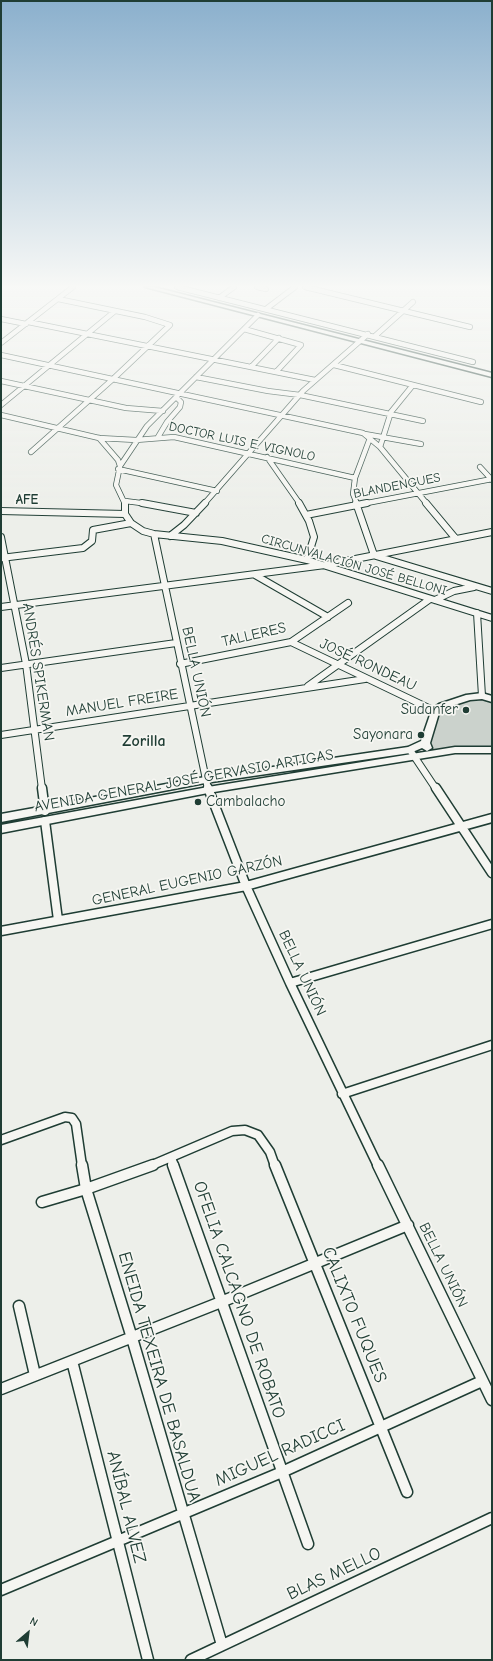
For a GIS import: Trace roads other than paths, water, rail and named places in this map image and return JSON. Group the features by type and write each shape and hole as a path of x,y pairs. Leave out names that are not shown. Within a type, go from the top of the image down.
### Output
{"main road":[{"path":"435,753 428,750 426,743 435,711 442,706 469,697 482,696 492,699"},
{"name":"AVENIDA GENERAL JOSÉ GERVASIO ARTIGAS","path":"413,753 426,743"},
{"name":"AVENIDA GENERAL JOSÉ GERVASIO ARTIGAS","path":"1,818 413,753 435,753 455,750 492,750"},
{"name":"AVENIDA GENERAL JOSÉ GERVASIO ARTIGAS","path":"1,829 45,821 207,785"}],"street":[{"path":"1,405 49,365 178,395 422,444"},
{"path":"31,452 128,365"},
{"path":"1,511 125,514 125,501 116,485 119,468 136,440 208,365"},
{"path":"239,365 315,380"},
{"path":"276,372 283,365"},
{"path":"170,536 196,513 217,491 281,415 300,395 315,380 334,365 481,402"},
{"path":"452,365 492,375"},
{"path":"196,377 268,391 300,395 423,421"},
{"path":"1,381 126,408 163,411"},
{"path":"380,447 391,414 413,385"},
{"path":"158,437 180,407 178,395"},
{"name":"DOCTOR LUIS E. VIGNOLO","path":"1,415 99,438 136,440 158,437 174,437 355,478"},
{"path":"363,433 380,447 456,539"},
{"path":"99,438 115,454 119,468"},
{"path":"370,438 355,478 353,494 358,505 374,556"},
{"path":"267,458 296,498 306,515 314,536 313,545 307,560"},
{"path":"480,467 492,480"},
{"path":"119,468 217,491"},
{"name":"BLANDENGUES","path":"306,515 492,480"},
{"path":"125,501 170,507 196,513"},
{"name":"CIRCUNVALACIÓN JOSÉ BELLONI","path":"125,514 131,523 143,531 154,534 222,541 307,560 492,618"},
{"path":"3,558 83,548 92,541 93,530 97,528 131,523"},
{"path":"1,607 164,585 325,566 492,532"},
{"name":"BELLA UNIÓN","path":"154,534 180,664 207,785 246,886 342,1094 408,1225 492,1400"},
{"name":"ANDRÉS SPIKERMAN","path":"1,537 3,558 15,605 26,664 45,810"},
{"name":"CIRCUNVALACIÓN JOSÉ BELLONI","path":"374,556 492,591"},
{"path":"255,575 328,617"},
{"path":"306,687 432,600 454,591 477,587"},
{"name":"TALLERES","path":"180,664 291,642 348,603"},
{"path":"477,613 482,696"},
{"name":"JOSÉ RONDEAU","path":"291,642 365,679 435,711"},
{"path":"1,668 176,643"},
{"name":"MANUEL FREIRE","path":"1,735 365,679"},
{"path":"413,753 492,873"},
{"name":"GENERAL EUGENIO GARZÓN","path":"1,931 246,886 492,818"},
{"path":"45,821 58,920"},
{"path":"290,983 492,924"},
{"path":"342,1094 492,1045"},
{"name":"ENEIDA TEXEIRA DE BASALDUA","path":"1,1140 65,1117 72,1118 76,1124 86,1189 132,1338 182,1513 222,1645"},
{"name":"CALIXTO FUQUES","path":"42,1202 86,1189 171,1158 232,1130 245,1130 258,1135 270,1152 407,1492"},
{"name":"OFELIA CALCAGNO DE ROBATO","path":"171,1158 308,1544"},
{"path":"1,1389 132,1338 408,1225"},
{"path":"19,1306 36,1375"},
{"name":"ANÍBAL ALVEZ","path":"72,1361 116,1542 148,1660"},
{"name":"MIGUEL RADICCI","path":"1,1590 282,1472 482,1381"},
{"name":"BLAS MELLO","path":"191,1660 492,1518"}],"place":[{"name":"Sudanfer","path":"466,710"},
{"name":"Sayonara","path":"421,735"},
{"name":"Cambalacho","path":"198,802"}],"district":[{"name":"AFE","path":"27,500"},
{"name":"Zorilla","path":"144,741"}]}
